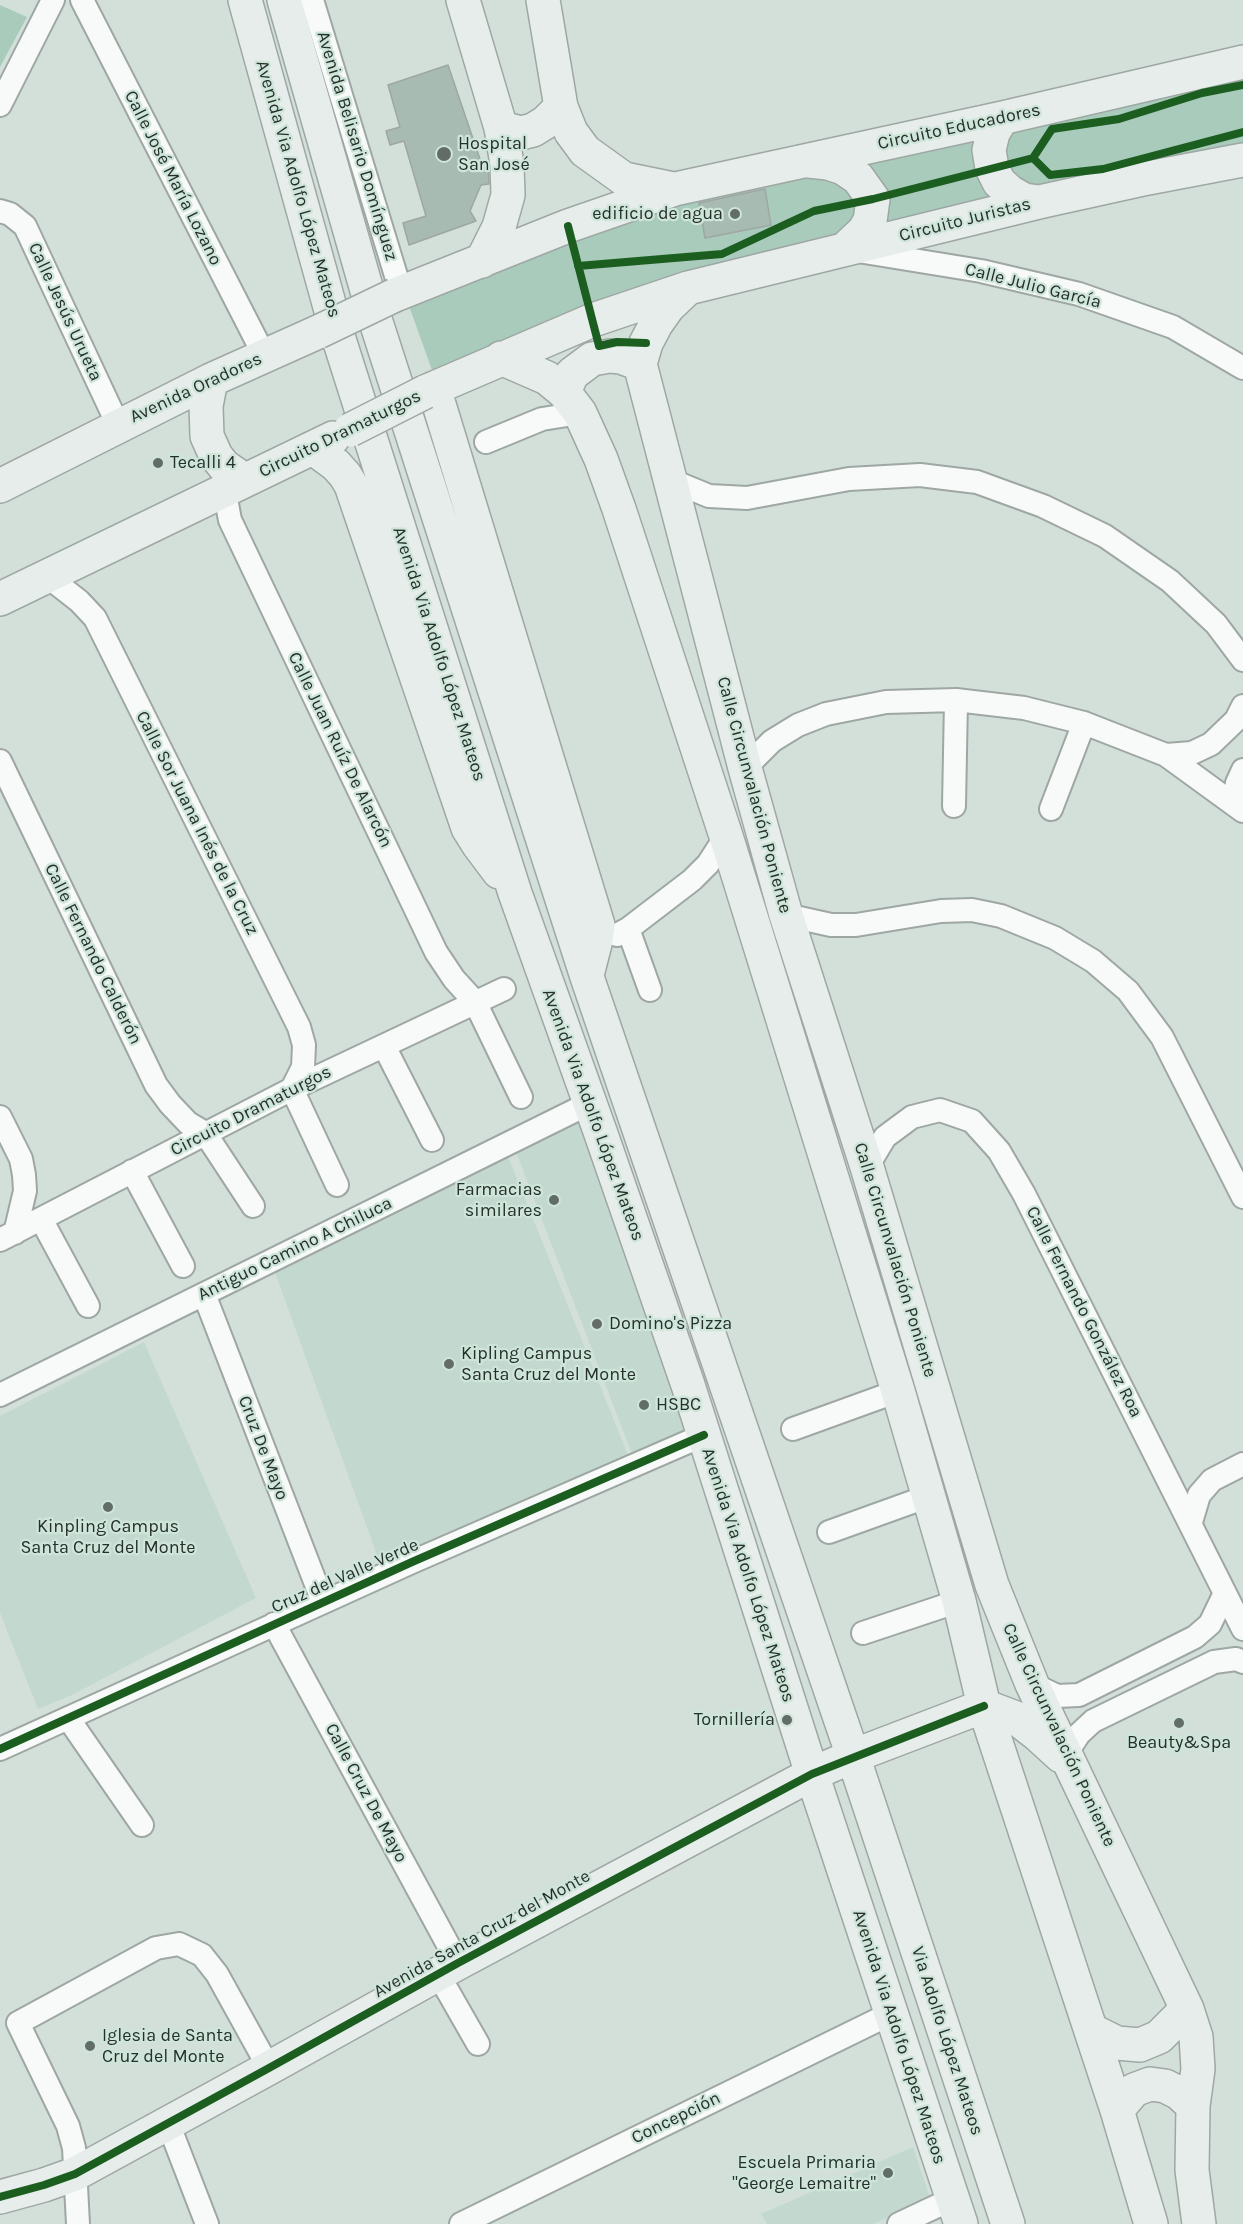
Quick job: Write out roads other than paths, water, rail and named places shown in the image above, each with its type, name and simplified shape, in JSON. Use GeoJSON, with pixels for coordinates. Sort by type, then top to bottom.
{"type":"FeatureCollection","features":[{"type":"Feature","properties":{"kind":"main road","name":"Avenida Via Adolfo López Mateos"},"geometry":{"type":"LineString","coordinates":[[245,0],[339,336],[515,893],[704,1435],[812,1774],[956,2212]]}},
{"type":"Feature","properties":{"kind":"main road","name":"Avenida Via Adolfo López Mateos"},"geometry":{"type":"LineString","coordinates":[[284,0],[376,322],[587,977],[886,1858]]}},
{"type":"Feature","properties":{"kind":"main road"},"geometry":{"type":"LineString","coordinates":[[463,0],[501,128],[507,164],[508,195],[499,227],[482,261]]}},
{"type":"Feature","properties":{"kind":"main road","name":"Circuito Educadores"},"geometry":{"type":"LineString","coordinates":[[546,3],[561,107],[571,132],[585,151],[624,179],[675,189]]}},
{"type":"Feature","properties":{"kind":"main road","name":"Circuito Educadores"},"geometry":{"type":"LineString","coordinates":[[398,294],[568,226],[675,189],[1002,118],[1243,62]]}},
{"type":"Feature","properties":{"kind":"main road"},"geometry":{"type":"LineString","coordinates":[[501,128],[521,133],[533,130],[546,122],[561,107]]}},
{"type":"Feature","properties":{"kind":"main road"},"geometry":{"type":"LineString","coordinates":[[1002,118],[993,133],[989,150],[992,168],[999,182],[1010,192],[1024,200],[1039,202]]}},
{"type":"Feature","properties":{"kind":"main road"},"geometry":{"type":"LineString","coordinates":[[803,160],[828,163],[843,168],[858,178],[873,199],[873,210],[864,231],[845,249]]}},
{"type":"Feature","properties":{"kind":"main road","name":"Circuito Juristas"},"geometry":{"type":"LineString","coordinates":[[688,288],[1039,202],[1243,160]]}},
{"type":"Feature","properties":{"kind":"main road"},"geometry":{"type":"LineString","coordinates":[[572,402],[572,374],[592,359],[621,357],[640,364],[646,342],[656,324],[668,307],[688,288]]}},
{"type":"Feature","properties":{"kind":"main road","name":"Circuito Dramaturgos"},"geometry":{"type":"LineString","coordinates":[[0,599],[430,390],[593,320],[688,288]]}},
{"type":"Feature","properties":{"kind":"main road","name":"Avenida Oradores"},"geometry":{"type":"LineString","coordinates":[[4,480],[211,380],[398,294]]}},
{"type":"Feature","properties":{"kind":"main road"},"geometry":{"type":"LineString","coordinates":[[501,358],[547,378],[572,402]]}},
{"type":"Feature","properties":{"kind":"main road","name":"Calle Circunvalación Poniente"},"geometry":{"type":"LineString","coordinates":[[640,364],[745,768],[786,915],[867,1167],[992,1585],[1032,1684],[1187,2009],[1196,2037],[1192,2170],[1202,2221]]}},
{"type":"Feature","properties":{"kind":"main road"},"geometry":{"type":"LineString","coordinates":[[211,380],[206,406],[207,436],[216,456],[236,485]]}},
{"type":"Feature","properties":{"kind":"main road"},"geometry":{"type":"LineString","coordinates":[[430,390],[598,925],[587,977]]}},
{"type":"Feature","properties":{"kind":"main road","name":"Calle Circunvalación Poniente"},"geometry":{"type":"LineString","coordinates":[[572,402],[601,459],[726,836],[898,1391],[959,1601],[984,1706],[1117,2110],[1151,2224]]}},
{"type":"Feature","properties":{"kind":"main road"},"geometry":{"type":"LineString","coordinates":[[313,448],[336,465],[351,485],[468,828],[477,844],[515,893]]}},
{"type":"Feature","properties":{"kind":"main road"},"geometry":{"type":"LineString","coordinates":[[984,1706],[1016,1718],[1069,1761]]}},
{"type":"Feature","properties":{"kind":"main road","name":"Avenida Santa Cruz del Monte"},"geometry":{"type":"LineString","coordinates":[[0,2197],[75,2174],[448,1968],[812,1774],[984,1706]]}},
{"type":"Feature","properties":{"kind":"main road","name":"Via Adolfo López Mateos"},"geometry":{"type":"LineString","coordinates":[[886,1858],[1008,2224]]}},
{"type":"Feature","properties":{"kind":"main road"},"geometry":{"type":"LineString","coordinates":[[1091,2030],[1117,2043],[1140,2045],[1159,2037],[1187,2009]]}},
{"type":"Feature","properties":{"kind":"main road"},"geometry":{"type":"LineString","coordinates":[[1117,2110],[1134,2090],[1150,2084],[1165,2086],[1179,2093],[1193,2106]]}},
{"type":"Feature","properties":{"kind":"street"},"geometry":{"type":"LineString","coordinates":[[0,105],[53,0]]}},
{"type":"Feature","properties":{"kind":"street","name":"Calle José María Lozano"},"geometry":{"type":"LineString","coordinates":[[82,0],[264,355]]}},
{"type":"Feature","properties":{"kind":"street","name":"Avenida Belisario Domínguez"},"geometry":{"type":"LineString","coordinates":[[312,0],[398,294]]}},
{"type":"Feature","properties":{"kind":"street","name":"Calle Jesús Urueta"},"geometry":{"type":"LineString","coordinates":[[0,211],[10,214],[25,226],[118,425]]}},
{"type":"Feature","properties":{"kind":"street","name":"Calle Julio García"},"geometry":{"type":"LineString","coordinates":[[845,249],[981,271],[1078,294],[1173,327],[1243,368]]}},
{"type":"Feature","properties":{"kind":"street"},"geometry":{"type":"LineString","coordinates":[[486,442],[542,419],[572,402]]}},
{"type":"Feature","properties":{"kind":"street"},"geometry":{"type":"LineString","coordinates":[[670,480],[709,496],[747,498],[849,479],[920,475],[977,482],[1043,506],[1105,536],[1170,581],[1215,624],[1243,660]]}},
{"type":"Feature","properties":{"kind":"street","name":"Calle Juan Ruíz De Alarcón"},"geometry":{"type":"LineString","coordinates":[[236,485],[227,504],[230,520],[431,941],[454,979],[475,1002],[521,1097]]}},
{"type":"Feature","properties":{"kind":"street","name":"Calle Sor Juana Inés de la Cruz"},"geometry":{"type":"LineString","coordinates":[[47,576],[79,600],[95,618],[300,1027],[304,1045],[303,1067],[292,1089]]}},
{"type":"Feature","properties":{"kind":"street"},"geometry":{"type":"LineString","coordinates":[[745,768],[771,741],[798,725],[826,714],[886,702],[956,700],[1024,708],[1084,723],[1166,755],[1239,807]]}},
{"type":"Feature","properties":{"kind":"street"},"geometry":{"type":"LineString","coordinates":[[954,806],[956,700]]}},
{"type":"Feature","properties":{"kind":"street"},"geometry":{"type":"LineString","coordinates":[[1166,755],[1192,753],[1212,744],[1236,720],[1243,706]]}},
{"type":"Feature","properties":{"kind":"street"},"geometry":{"type":"LineString","coordinates":[[1051,809],[1084,723]]}},
{"type":"Feature","properties":{"kind":"street","name":"Calle Fernando Calderón"},"geometry":{"type":"LineString","coordinates":[[0,761],[156,1085],[188,1123],[205,1133],[253,1206]]}},
{"type":"Feature","properties":{"kind":"street"},"geometry":{"type":"LineString","coordinates":[[1239,807],[1236,783],[1243,770]]}},
{"type":"Feature","properties":{"kind":"street"},"geometry":{"type":"LineString","coordinates":[[650,990],[622,932],[692,880],[708,864],[726,836]]}},
{"type":"Feature","properties":{"kind":"street"},"geometry":{"type":"LineString","coordinates":[[786,915],[831,925],[856,925],[941,911],[972,910],[1001,916],[1055,938],[1093,961],[1128,991],[1162,1038],[1243,1197]]}},
{"type":"Feature","properties":{"kind":"street","name":"Circuito Dramaturgos"},"geometry":{"type":"LineString","coordinates":[[7,1237],[292,1089],[504,989]]}},
{"type":"Feature","properties":{"kind":"street"},"geometry":{"type":"LineString","coordinates":[[384,1046],[432,1140]]}},
{"type":"Feature","properties":{"kind":"street"},"geometry":{"type":"LineString","coordinates":[[292,1089],[337,1185]]}},
{"type":"Feature","properties":{"kind":"street","name":"Antiguo Camino A Chiluca"},"geometry":{"type":"LineString","coordinates":[[0,1395],[590,1103]]}},
{"type":"Feature","properties":{"kind":"street","name":"Calle Fernando González Roa"},"geometry":{"type":"LineString","coordinates":[[867,1167],[885,1137],[912,1117],[940,1110],[972,1121],[999,1151],[1024,1194],[1243,1629]]}},
{"type":"Feature","properties":{"kind":"street"},"geometry":{"type":"LineString","coordinates":[[0,1118],[21,1160],[25,1191],[7,1237]]}},
{"type":"Feature","properties":{"kind":"street"},"geometry":{"type":"LineString","coordinates":[[132,1171],[183,1266]]}},
{"type":"Feature","properties":{"kind":"street"},"geometry":{"type":"LineString","coordinates":[[41,1219],[88,1306]]}},
{"type":"Feature","properties":{"kind":"street","name":"Cruz De Mayo"},"geometry":{"type":"LineString","coordinates":[[204,1294],[323,1602]]}},
{"type":"Feature","properties":{"kind":"street"},"geometry":{"type":"LineString","coordinates":[[793,1429],[898,1391]]}},
{"type":"Feature","properties":{"kind":"street","name":"Cruz del Valle Verde"},"geometry":{"type":"LineString","coordinates":[[0,1749],[323,1602],[704,1435]]}},
{"type":"Feature","properties":{"kind":"street"},"geometry":{"type":"LineString","coordinates":[[1191,1522],[1199,1495],[1212,1480],[1243,1464]]}},
{"type":"Feature","properties":{"kind":"street"},"geometry":{"type":"LineString","coordinates":[[829,1532],[928,1496]]}},
{"type":"Feature","properties":{"kind":"street"},"geometry":{"type":"LineString","coordinates":[[1032,1684],[1057,1696],[1079,1695],[1195,1637],[1210,1624],[1225,1593]]}},
{"type":"Feature","properties":{"kind":"street"},"geometry":{"type":"LineString","coordinates":[[863,1633],[959,1601]]}},
{"type":"Feature","properties":{"kind":"street","name":"Calle Cruz De Mayo"},"geometry":{"type":"LineString","coordinates":[[274,1624],[448,1968],[478,2044]]}},
{"type":"Feature","properties":{"kind":"street"},"geometry":{"type":"LineString","coordinates":[[1069,1761],[1079,1734],[1093,1721],[1214,1662],[1236,1659],[1243,1662]]}},
{"type":"Feature","properties":{"kind":"street"},"geometry":{"type":"LineString","coordinates":[[68,1718],[142,1826]]}},
{"type":"Feature","properties":{"kind":"street"},"geometry":{"type":"LineString","coordinates":[[78,2224],[74,2148],[68,2126],[9,2021],[156,1948],[179,1944],[202,1955],[217,1974],[270,2068]]}},
{"type":"Feature","properties":{"kind":"street","name":"Concepción"},"geometry":{"type":"LineString","coordinates":[[461,2224],[892,2013]]}},
{"type":"Feature","properties":{"kind":"street"},"geometry":{"type":"LineString","coordinates":[[168,2123],[207,2224]]}},
{"type":"Feature","properties":{"kind":"street"},"geometry":{"type":"LineString","coordinates":[[899,2224],[956,2212]]}},
{"type":"Feature","properties":{"kind":"place","name":"Hospital San José"},"geometry":{"type":"Point","coordinates":[444,154]}},
{"type":"Feature","properties":{"kind":"place","name":"edificio de agua"},"geometry":{"type":"Point","coordinates":[735,214]}},
{"type":"Feature","properties":{"kind":"place","name":"Tecalli 4"},"geometry":{"type":"Point","coordinates":[158,463]}},
{"type":"Feature","properties":{"kind":"place","name":"Farmacias similares"},"geometry":{"type":"Point","coordinates":[554,1200]}},
{"type":"Feature","properties":{"kind":"place","name":"Domino's Pizza"},"geometry":{"type":"Point","coordinates":[597,1324]}},
{"type":"Feature","properties":{"kind":"place","name":"Kipling Campus Santa Cruz del Monte"},"geometry":{"type":"Point","coordinates":[449,1364]}},
{"type":"Feature","properties":{"kind":"place","name":"HSBC"},"geometry":{"type":"Point","coordinates":[644,1405]}},
{"type":"Feature","properties":{"kind":"place","name":"Kinpling Campus Santa Cruz del Monte"},"geometry":{"type":"Point","coordinates":[108,1507]}},
{"type":"Feature","properties":{"kind":"place","name":"Tornillería"},"geometry":{"type":"Point","coordinates":[787,1720]}},
{"type":"Feature","properties":{"kind":"place","name":"Beauty&Spa"},"geometry":{"type":"Point","coordinates":[1179,1723]}},
{"type":"Feature","properties":{"kind":"place","name":"Iglesia de Santa Cruz del Monte"},"geometry":{"type":"Point","coordinates":[90,2046]}},
{"type":"Feature","properties":{"kind":"place","name":"Escuela Primaria \"George Lemaitre\""},"geometry":{"type":"Point","coordinates":[888,2173]}}]}
